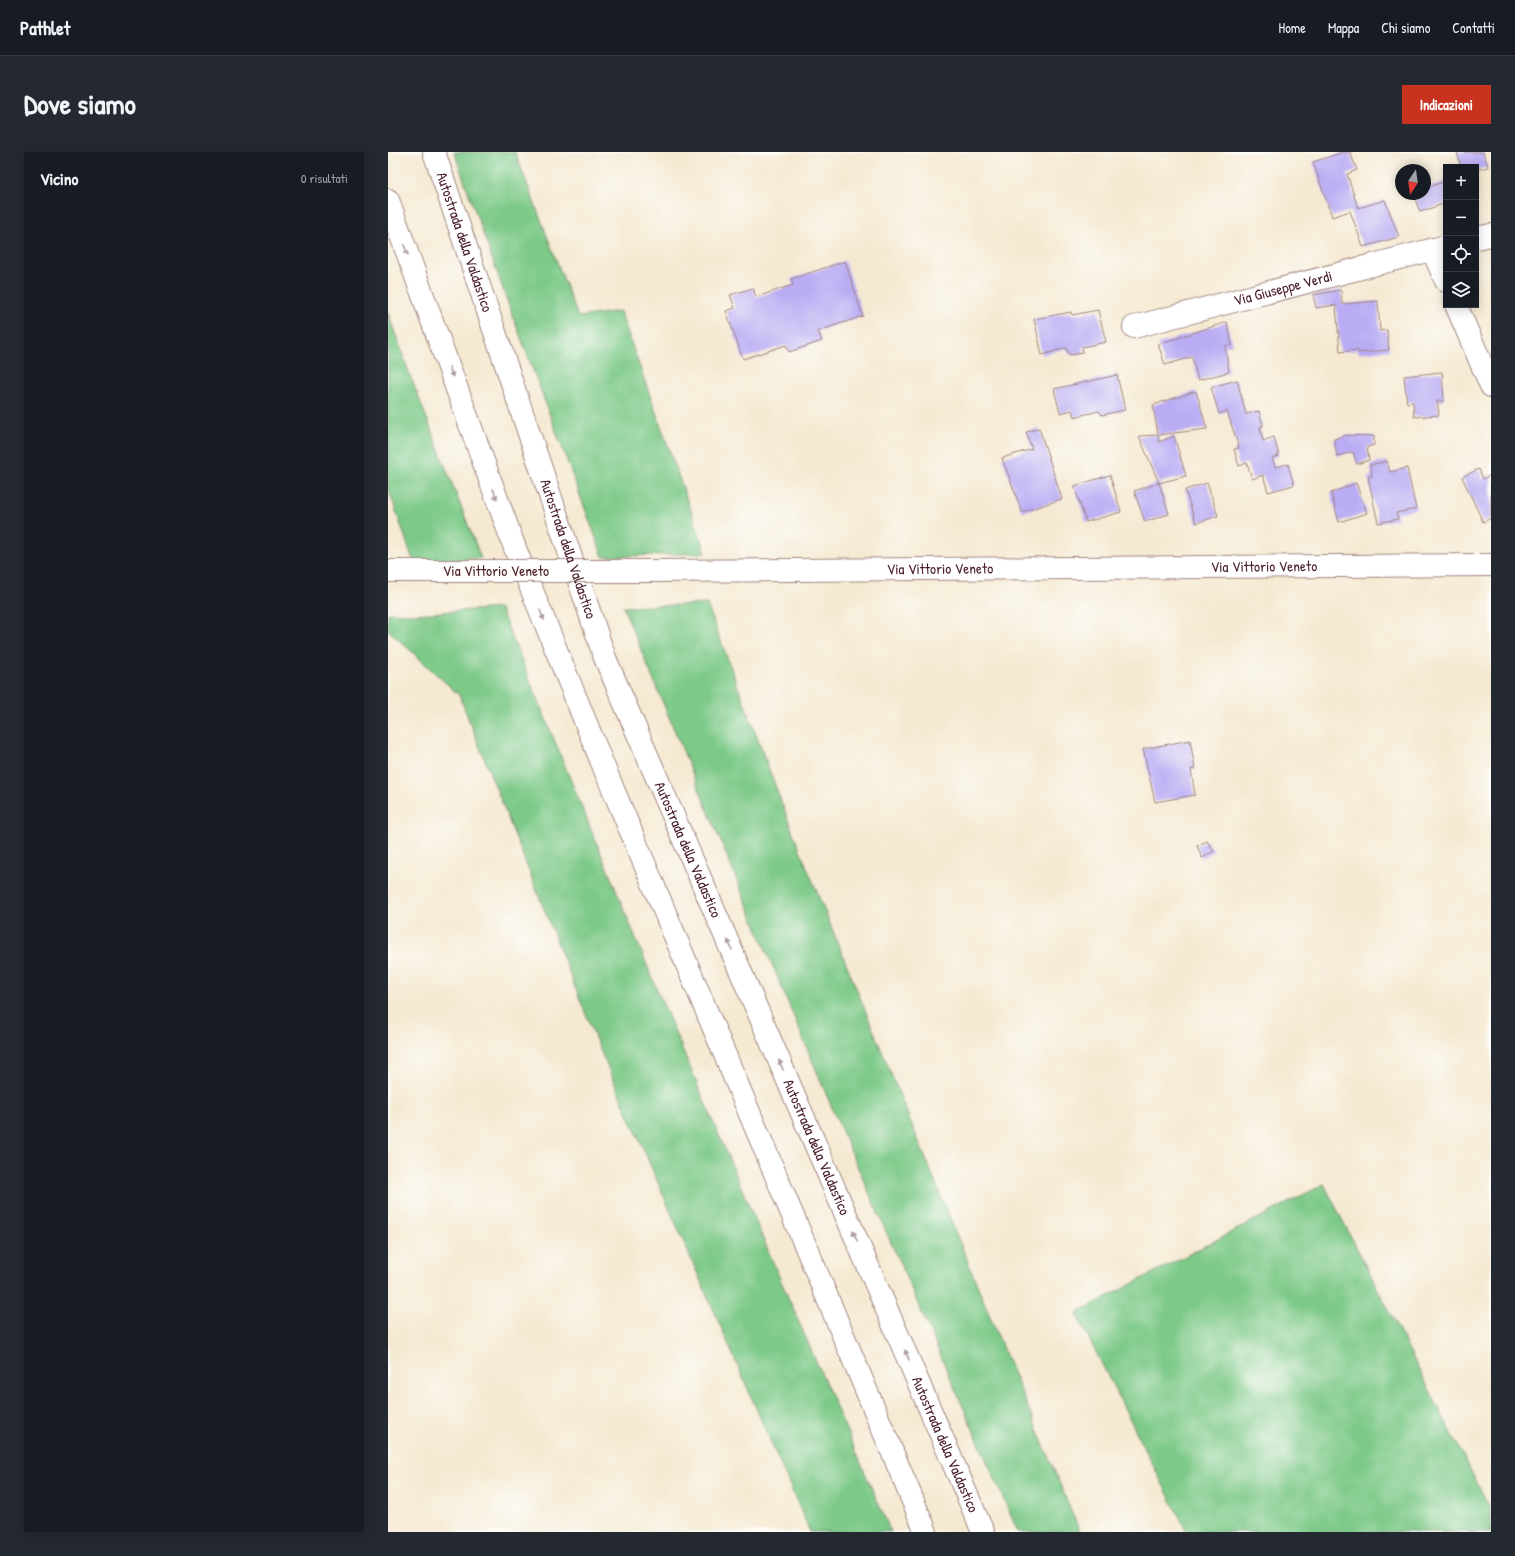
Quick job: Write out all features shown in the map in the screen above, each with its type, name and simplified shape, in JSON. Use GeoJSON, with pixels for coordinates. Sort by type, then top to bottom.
{"type":"FeatureCollection","features":[{"type":"Feature","properties":{"kind":"main road","name":"Autostrada della Valdastico"},"geometry":{"type":"LineString","coordinates":[[434,152],[605,658],[983,1532]]}},
{"type":"Feature","properties":{"kind":"main road"},"geometry":{"type":"LineString","coordinates":[[388,200],[519,558],[604,770],[926,1532]]}},
{"type":"Feature","properties":{"kind":"main road"},"geometry":{"type":"LineString","coordinates":[[1479,237],[1491,235]]}},
{"type":"Feature","properties":{"kind":"main road","name":"Via Giuseppe Verdi"},"geometry":{"type":"LineString","coordinates":[[1134,327],[1439,248],[1444,272]]}},
{"type":"Feature","properties":{"kind":"main road"},"geometry":{"type":"LineString","coordinates":[[1457,308],[1491,386]]}},
{"type":"Feature","properties":{"kind":"main road","name":"Via Vittorio Veneto"},"geometry":{"type":"LineString","coordinates":[[388,572],[1491,565]]}},
{"type":"Feature","properties":{"kind":"green space"},"geometry":{"type":"Polygon","coordinates":[[[454,152],[515,152],[578,317],[620,311],[706,553],[603,557],[509,306],[454,152]]]}},
{"type":"Feature","properties":{"kind":"green space"},"geometry":{"type":"Polygon","coordinates":[[[388,313],[410,375],[481,558],[414,563],[388,488],[388,313]]]}},
{"type":"Feature","properties":{"kind":"green space"},"geometry":{"type":"Polygon","coordinates":[[[707,604],[793,833],[998,1336],[1080,1532],[1018,1532],[834,1113],[623,607],[707,604]]]}},
{"type":"Feature","properties":{"kind":"green space"},"geometry":{"type":"Polygon","coordinates":[[[500,608],[658,992],[781,1281],[891,1532],[810,1532],[598,1045],[459,695],[388,630],[388,613],[415,614],[500,608]]]}},
{"type":"Feature","properties":{"kind":"green space"},"geometry":{"type":"Polygon","coordinates":[[[1324,1184],[1491,1510],[1491,1532],[1187,1532],[1076,1313],[1324,1184]]]}},
{"type":"Feature","properties":{"kind":"building"},"geometry":{"type":"Polygon","coordinates":[[[1344,152],[1350,152],[1357,170],[1347,174],[1358,208],[1385,200],[1399,237],[1363,247],[1350,211],[1332,217],[1313,162],[1344,152]]]}},
{"type":"Feature","properties":{"kind":"building"},"geometry":{"type":"Polygon","coordinates":[[[1457,152],[1483,152],[1488,167],[1479,169],[1479,164],[1460,164],[1457,152]]]}},
{"type":"Feature","properties":{"kind":"building"},"geometry":{"type":"Polygon","coordinates":[[[1443,182],[1443,204],[1420,212],[1415,200],[1431,200],[1431,186],[1443,182]]]}},
{"type":"Feature","properties":{"kind":"building"},"geometry":{"type":"Polygon","coordinates":[[[845,261],[863,316],[818,331],[822,341],[789,352],[786,345],[743,359],[726,311],[735,308],[730,295],[753,288],[756,297],[793,285],[791,279],[845,261]]]}},
{"type":"Feature","properties":{"kind":"building"},"geometry":{"type":"Polygon","coordinates":[[[1341,290],[1342,304],[1378,301],[1380,331],[1387,330],[1389,350],[1358,353],[1358,350],[1340,352],[1336,305],[1316,308],[1313,295],[1341,290]]]}},
{"type":"Feature","properties":{"kind":"building"},"geometry":{"type":"Polygon","coordinates":[[[1098,310],[1106,342],[1082,347],[1083,353],[1070,355],[1066,348],[1042,355],[1034,319],[1071,312],[1072,315],[1098,310]]]}},
{"type":"Feature","properties":{"kind":"building"},"geometry":{"type":"Polygon","coordinates":[[[1227,322],[1232,345],[1225,346],[1229,372],[1198,380],[1192,357],[1165,365],[1158,344],[1227,322]]]}},
{"type":"Feature","properties":{"kind":"building"},"geometry":{"type":"Polygon","coordinates":[[[1442,372],[1444,401],[1437,401],[1439,415],[1414,417],[1413,402],[1407,403],[1404,376],[1442,372]]]}},
{"type":"Feature","properties":{"kind":"building"},"geometry":{"type":"Polygon","coordinates":[[[1117,375],[1125,410],[1102,415],[1099,411],[1074,417],[1072,410],[1060,413],[1054,389],[1117,375]]]}},
{"type":"Feature","properties":{"kind":"building"},"geometry":{"type":"Polygon","coordinates":[[[1237,380],[1246,414],[1259,411],[1263,426],[1260,427],[1263,441],[1274,437],[1279,456],[1272,458],[1275,467],[1288,464],[1294,485],[1268,492],[1263,475],[1252,479],[1247,463],[1239,466],[1234,449],[1239,448],[1227,411],[1219,414],[1211,387],[1237,380]]]}},
{"type":"Feature","properties":{"kind":"building"},"geometry":{"type":"Polygon","coordinates":[[[1196,391],[1207,429],[1158,435],[1153,405],[1196,391]]]}},
{"type":"Feature","properties":{"kind":"building"},"geometry":{"type":"Polygon","coordinates":[[[1039,428],[1062,499],[1022,512],[1002,458],[1032,449],[1026,432],[1039,428]]]}},
{"type":"Feature","properties":{"kind":"building"},"geometry":{"type":"Polygon","coordinates":[[[1158,435],[1159,442],[1174,436],[1186,476],[1159,483],[1139,436],[1158,435]]]}},
{"type":"Feature","properties":{"kind":"building"},"geometry":{"type":"Polygon","coordinates":[[[1347,435],[1374,436],[1374,445],[1367,447],[1369,460],[1357,464],[1353,452],[1337,456],[1334,439],[1347,435]]]}},
{"type":"Feature","properties":{"kind":"building"},"geometry":{"type":"Polygon","coordinates":[[[1387,461],[1390,472],[1407,468],[1416,509],[1396,513],[1398,519],[1378,523],[1368,477],[1372,476],[1370,465],[1387,461]]]}},
{"type":"Feature","properties":{"kind":"building"},"geometry":{"type":"Polygon","coordinates":[[[1479,469],[1483,479],[1491,475],[1491,518],[1483,522],[1462,477],[1479,469]]]}},
{"type":"Feature","properties":{"kind":"building"},"geometry":{"type":"Polygon","coordinates":[[[1110,475],[1121,512],[1086,522],[1074,486],[1110,475]]]}},
{"type":"Feature","properties":{"kind":"building"},"geometry":{"type":"Polygon","coordinates":[[[1159,483],[1169,514],[1145,522],[1134,491],[1159,483]]]}},
{"type":"Feature","properties":{"kind":"building"},"geometry":{"type":"Polygon","coordinates":[[[1207,483],[1218,516],[1196,523],[1185,490],[1207,483]]]}},
{"type":"Feature","properties":{"kind":"building"},"geometry":{"type":"Polygon","coordinates":[[[1356,483],[1367,513],[1339,522],[1331,493],[1356,483]]]}},
{"type":"Feature","properties":{"kind":"building"},"geometry":{"type":"Polygon","coordinates":[[[1190,740],[1195,769],[1191,769],[1195,795],[1155,802],[1143,749],[1190,740]]]}},
{"type":"Feature","properties":{"kind":"building"},"geometry":{"type":"Polygon","coordinates":[[[1207,841],[1214,851],[1202,858],[1197,846],[1207,841]]]}}]}
